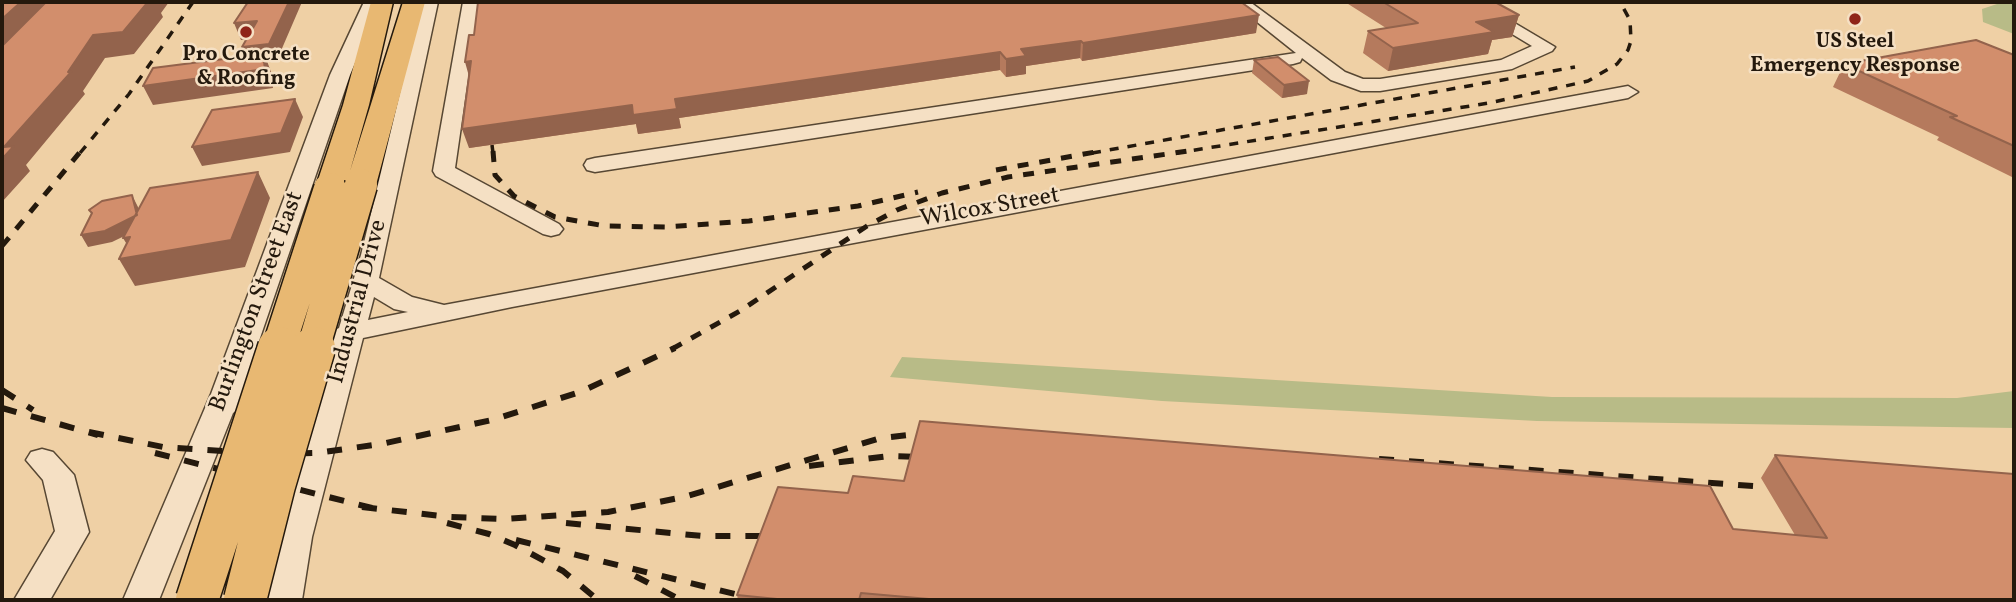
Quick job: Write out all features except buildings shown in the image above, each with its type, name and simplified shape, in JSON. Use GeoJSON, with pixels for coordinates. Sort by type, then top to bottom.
{"type":"FeatureCollection","features":[{"type":"Feature","properties":{"kind":"main road","name":"Burlington Street East"},"geometry":{"type":"LineString","coordinates":[[245,600],[346,187],[356,105],[382,2]]}},
{"type":"Feature","properties":{"kind":"main road","name":"Burlington Street East"},"geometry":{"type":"LineString","coordinates":[[197,600],[414,2]]}},
{"type":"Feature","properties":{"kind":"street","name":"Burlington Street East"},"geometry":{"type":"LineString","coordinates":[[141,600],[220,408],[340,75],[372,2]]}},
{"type":"Feature","properties":{"kind":"street","name":"Industrial Drive"},"geometry":{"type":"LineString","coordinates":[[284,600],[295,537],[311,474],[354,332],[400,143],[430,2]]}},
{"type":"Feature","properties":{"kind":"street"},"geometry":{"type":"LineString","coordinates":[[471,2],[444,171],[551,229]]}},
{"type":"Feature","properties":{"kind":"street"},"geometry":{"type":"LineString","coordinates":[[1220,2],[1339,93]]}},
{"type":"Feature","properties":{"kind":"street"},"geometry":{"type":"LineString","coordinates":[[595,166],[1293,58]]}},
{"type":"Feature","properties":{"kind":"street","name":"Wilcox Street"},"geometry":{"type":"LineString","coordinates":[[354,332],[840,237],[1628,92]]}},
{"type":"Feature","properties":{"kind":"street"},"geometry":{"type":"LineString","coordinates":[[366,281],[403,303],[445,313]]}},
{"type":"Feature","properties":{"kind":"street"},"geometry":{"type":"LineString","coordinates":[[260,297],[272,313],[305,327],[354,332]]}},
{"type":"Feature","properties":{"kind":"street"},"geometry":{"type":"LineString","coordinates":[[220,408],[252,383],[296,357],[354,332]]}},
{"type":"Feature","properties":{"kind":"street"},"geometry":{"type":"LineString","coordinates":[[32,600],[72,531],[58,475],[42,460]]}},
{"type":"Feature","properties":{"kind":"lane"},"geometry":{"type":"LineString","coordinates":[[1240,2],[1338,76],[1361,85],[1380,85],[1505,65],[1546,47],[1467,2]]}},
{"type":"Feature","properties":{"kind":"green space"},"geometry":{"type":"Polygon","coordinates":[[[2003,2],[2014,2],[2014,34],[1983,22],[1982,9],[2003,2]]]}},
{"type":"Feature","properties":{"kind":"green space"},"geometry":{"type":"Polygon","coordinates":[[[902,357],[1552,397],[1957,398],[2014,391],[2014,428],[1537,421],[1162,401],[890,377],[902,357]]]}},
{"type":"Feature","properties":{"kind":"railway"},"geometry":{"type":"LineString","coordinates":[[80,153],[129,94],[193,2]]}},
{"type":"Feature","properties":{"kind":"railway"},"geometry":{"type":"LineString","coordinates":[[1176,153],[1489,103],[1588,81],[1617,64],[1628,50],[1631,41],[1630,20],[1620,2]]}},
{"type":"Feature","properties":{"kind":"railway"},"geometry":{"type":"LineString","coordinates":[[1092,153],[1575,67]]}},
{"type":"Feature","properties":{"kind":"railway"},"geometry":{"type":"LineString","coordinates":[[492,145],[493,153]]}},
{"type":"Feature","properties":{"kind":"railway"},"geometry":{"type":"LineString","coordinates":[[2,246],[81,151]]}},
{"type":"Feature","properties":{"kind":"railway"},"geometry":{"type":"LineString","coordinates":[[493,151],[495,175],[514,196],[555,217],[605,226],[665,227],[749,221],[858,206],[918,192]]}},
{"type":"Feature","properties":{"kind":"railway"},"geometry":{"type":"LineString","coordinates":[[996,170],[1101,151]]}},
{"type":"Feature","properties":{"kind":"railway"},"geometry":{"type":"LineString","coordinates":[[672,349],[740,311],[867,226],[897,210],[942,193],[1008,177],[1188,151]]}},
{"type":"Feature","properties":{"kind":"railway"},"geometry":{"type":"LineString","coordinates":[[89,432],[163,447],[270,454],[317,453],[381,444],[492,420],[580,392],[675,348]]}},
{"type":"Feature","properties":{"kind":"railway"},"geometry":{"type":"LineString","coordinates":[[2,390],[33,410]]}},
{"type":"Feature","properties":{"kind":"railway"},"geometry":{"type":"LineString","coordinates":[[2,408],[98,435]]}},
{"type":"Feature","properties":{"kind":"railway"},"geometry":{"type":"LineString","coordinates":[[362,507],[450,517],[503,519],[608,512],[684,497],[881,438],[936,432]]}},
{"type":"Feature","properties":{"kind":"railway"},"geometry":{"type":"LineString","coordinates":[[155,453],[372,508]]}},
{"type":"Feature","properties":{"kind":"railway"},"geometry":{"type":"LineString","coordinates":[[809,466],[889,456],[918,457]]}},
{"type":"Feature","properties":{"kind":"railway"},"geometry":{"type":"LineString","coordinates":[[1379,459],[1767,487]]}},
{"type":"Feature","properties":{"kind":"railway"},"geometry":{"type":"LineString","coordinates":[[447,523],[489,534],[515,545],[563,571],[598,600]]}},
{"type":"Feature","properties":{"kind":"railway"},"geometry":{"type":"LineString","coordinates":[[566,523],[702,536],[773,536]]}},
{"type":"Feature","properties":{"kind":"railway"},"geometry":{"type":"LineString","coordinates":[[516,540],[751,598]]}},
{"type":"Feature","properties":{"kind":"railway"},"geometry":{"type":"LineString","coordinates":[[635,576],[681,600]]}},
{"type":"Feature","properties":{"kind":"place","name":"US Steel Emergency Response"},"geometry":{"type":"Point","coordinates":[1855,19]}},
{"type":"Feature","properties":{"kind":"place","name":"Pro Concrete & Roofing"},"geometry":{"type":"Point","coordinates":[246,32]}}]}
